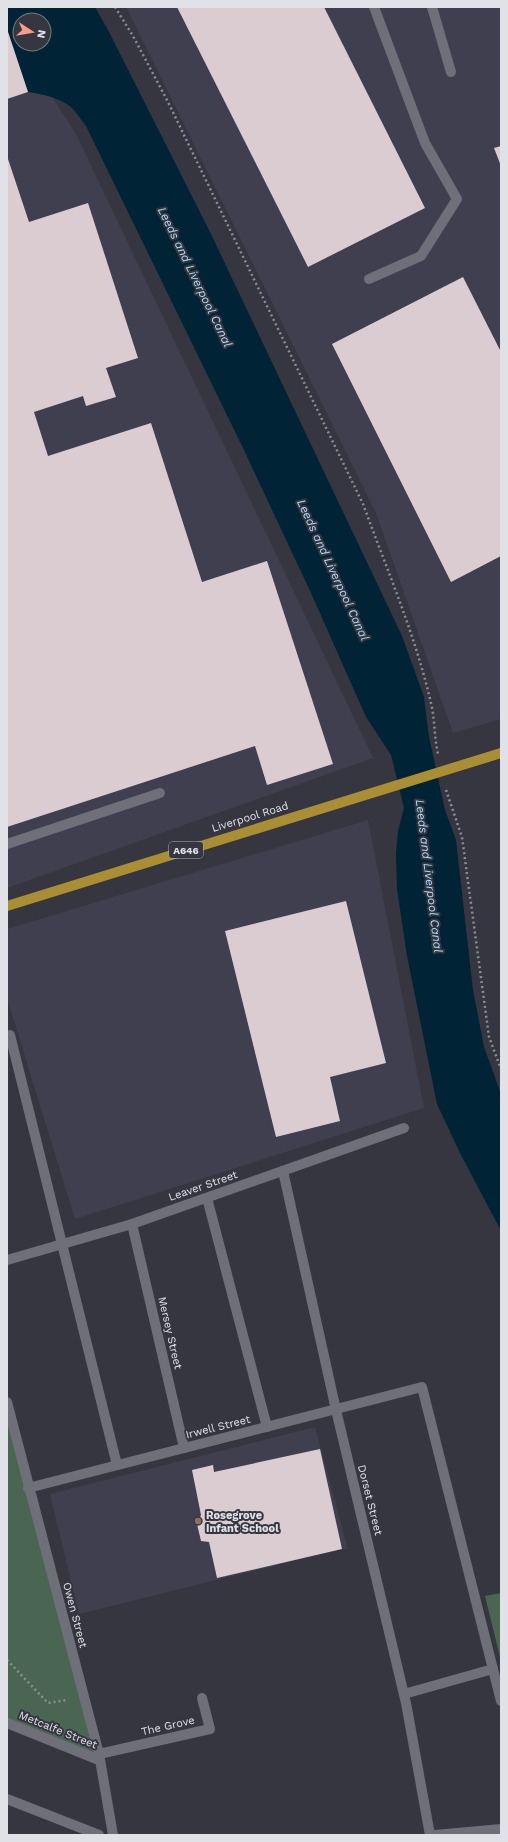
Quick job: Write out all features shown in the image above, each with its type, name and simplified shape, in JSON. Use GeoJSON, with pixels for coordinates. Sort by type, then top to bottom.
{"type":"FeatureCollection","features":[{"type":"Feature","properties":{"kind":"main road","name":"Liverpool Road"},"geometry":{"type":"LineString","coordinates":[[7,906],[501,753]]}},
{"type":"Feature","properties":{"kind":"street"},"geometry":{"type":"LineString","coordinates":[[369,279],[421,256],[457,199],[425,144],[374,7]]}},
{"type":"Feature","properties":{"kind":"street"},"geometry":{"type":"LineString","coordinates":[[432,7],[451,72]]}},
{"type":"Feature","properties":{"kind":"street"},"geometry":{"type":"LineString","coordinates":[[7,844],[160,793]]}},
{"type":"Feature","properties":{"kind":"street"},"geometry":{"type":"LineString","coordinates":[[10,1036],[117,1465]]}},
{"type":"Feature","properties":{"kind":"street","name":"Leaver Street"},"geometry":{"type":"LineString","coordinates":[[7,1260],[132,1224],[404,1128]]}},
{"type":"Feature","properties":{"kind":"street","name":"Dorset Street"},"geometry":{"type":"LineString","coordinates":[[283,1171],[336,1410],[404,1694],[430,1835]]}},
{"type":"Feature","properties":{"kind":"street"},"geometry":{"type":"LineString","coordinates":[[206,1198],[267,1427]]}},
{"type":"Feature","properties":{"kind":"street","name":"Mersey Street"},"geometry":{"type":"LineString","coordinates":[[132,1224],[184,1448]]}},
{"type":"Feature","properties":{"kind":"street","name":"Irwell Street"},"geometry":{"type":"LineString","coordinates":[[28,1488],[422,1387],[493,1670]]}},
{"type":"Feature","properties":{"kind":"street","name":"Owen Street"},"geometry":{"type":"LineString","coordinates":[[7,1402],[28,1488],[99,1757],[113,1835]]}},
{"type":"Feature","properties":{"kind":"street"},"geometry":{"type":"LineString","coordinates":[[404,1694],[493,1670],[501,1701]]}},
{"type":"Feature","properties":{"kind":"street","name":"The Grove"},"geometry":{"type":"LineString","coordinates":[[99,1757],[210,1729],[202,1698]]}},
{"type":"Feature","properties":{"kind":"street","name":"Metcalfe Street"},"geometry":{"type":"LineString","coordinates":[[7,1723],[99,1757]]}},
{"type":"Feature","properties":{"kind":"street"},"geometry":{"type":"LineString","coordinates":[[7,1799],[99,1835]]}},
{"type":"Feature","properties":{"kind":"street"},"geometry":{"type":"LineString","coordinates":[[435,1835],[501,1829]]}},
{"type":"Feature","properties":{"kind":"path"},"geometry":{"type":"LineString","coordinates":[[115,7],[133,36],[168,102],[363,504],[403,608],[431,704],[438,757]]}},
{"type":"Feature","properties":{"kind":"path"},"geometry":{"type":"LineString","coordinates":[[445,785],[462,837],[489,1038],[501,1069]]}},
{"type":"Feature","properties":{"kind":"path"},"geometry":{"type":"LineString","coordinates":[[7,1660],[48,1703],[84,1697]]}},
{"type":"Feature","properties":{"kind":"shaded area"},"geometry":{"type":"Polygon","coordinates":[[[126,7],[501,7],[501,719],[453,733],[376,513],[126,7]]]}},
{"type":"Feature","properties":{"kind":"shaded area"},"geometry":{"type":"Polygon","coordinates":[[[7,27],[12,35],[12,52],[23,52],[76,134],[373,758],[7,888],[7,27]]]}},
{"type":"Feature","properties":{"kind":"shaded area"},"geometry":{"type":"Polygon","coordinates":[[[368,820],[424,1108],[75,1219],[7,998],[7,929],[368,820]]]}},
{"type":"Feature","properties":{"kind":"shaded area","name":"Rosegrove Infant School"},"geometry":{"type":"Polygon","coordinates":[[[315,1427],[348,1549],[342,1549],[79,1614],[50,1494],[315,1427]]]}},
{"type":"Feature","properties":{"kind":"green space"},"geometry":{"type":"Polygon","coordinates":[[[7,1402],[99,1760],[7,1723],[7,1402]]]}},
{"type":"Feature","properties":{"kind":"green space"},"geometry":{"type":"Polygon","coordinates":[[[501,1593],[501,1661],[485,1596],[501,1593]]]}},
{"type":"Feature","properties":{"kind":"water","name":"Leeds and Liverpool Canal"},"geometry":{"type":"Polygon","coordinates":[[[7,7],[95,7],[210,232],[402,636],[424,697],[429,737],[445,810],[456,840],[473,990],[484,1047],[501,1094],[501,1231],[460,1153],[437,1104],[407,956],[397,889],[396,853],[398,831],[404,808],[391,755],[366,717],[311,593],[243,448],[86,126],[74,110],[68,105],[51,97],[28,92],[15,52],[52,52],[52,12],[12,12],[12,43],[7,28],[7,7]]]}},
{"type":"Feature","properties":{"kind":"building"},"geometry":{"type":"Polygon","coordinates":[[[177,7],[324,7],[425,208],[308,267],[177,7]]]}},
{"type":"Feature","properties":{"kind":"building"},"geometry":{"type":"Polygon","coordinates":[[[7,29],[12,44],[12,52],[15,52],[28,92],[7,99],[7,29]]]}},
{"type":"Feature","properties":{"kind":"building"},"geometry":{"type":"Polygon","coordinates":[[[501,146],[501,166],[494,148],[501,146]]]}},
{"type":"Feature","properties":{"kind":"building"},"geometry":{"type":"Polygon","coordinates":[[[7,156],[29,222],[88,203],[138,358],[106,368],[116,397],[86,406],[83,396],[34,412],[48,456],[151,423],[202,582],[267,561],[333,764],[267,785],[255,746],[7,827],[7,156]]]}},
{"type":"Feature","properties":{"kind":"building"},"geometry":{"type":"Polygon","coordinates":[[[463,277],[501,352],[501,556],[451,582],[332,344],[463,277]]]}},
{"type":"Feature","properties":{"kind":"building"},"geometry":{"type":"Polygon","coordinates":[[[346,901],[386,1063],[330,1077],[340,1121],[276,1137],[225,931],[346,901]]]}},
{"type":"Feature","properties":{"kind":"building"},"geometry":{"type":"Polygon","coordinates":[[[320,1449],[342,1549],[217,1578],[209,1542],[201,1541],[197,1524],[201,1515],[192,1470],[213,1465],[214,1472],[320,1449]]]}},
{"type":"Feature","properties":{"kind":"place","name":"Rosegrove Infant School"},"geometry":{"type":"Point","coordinates":[198,1521]}}]}
